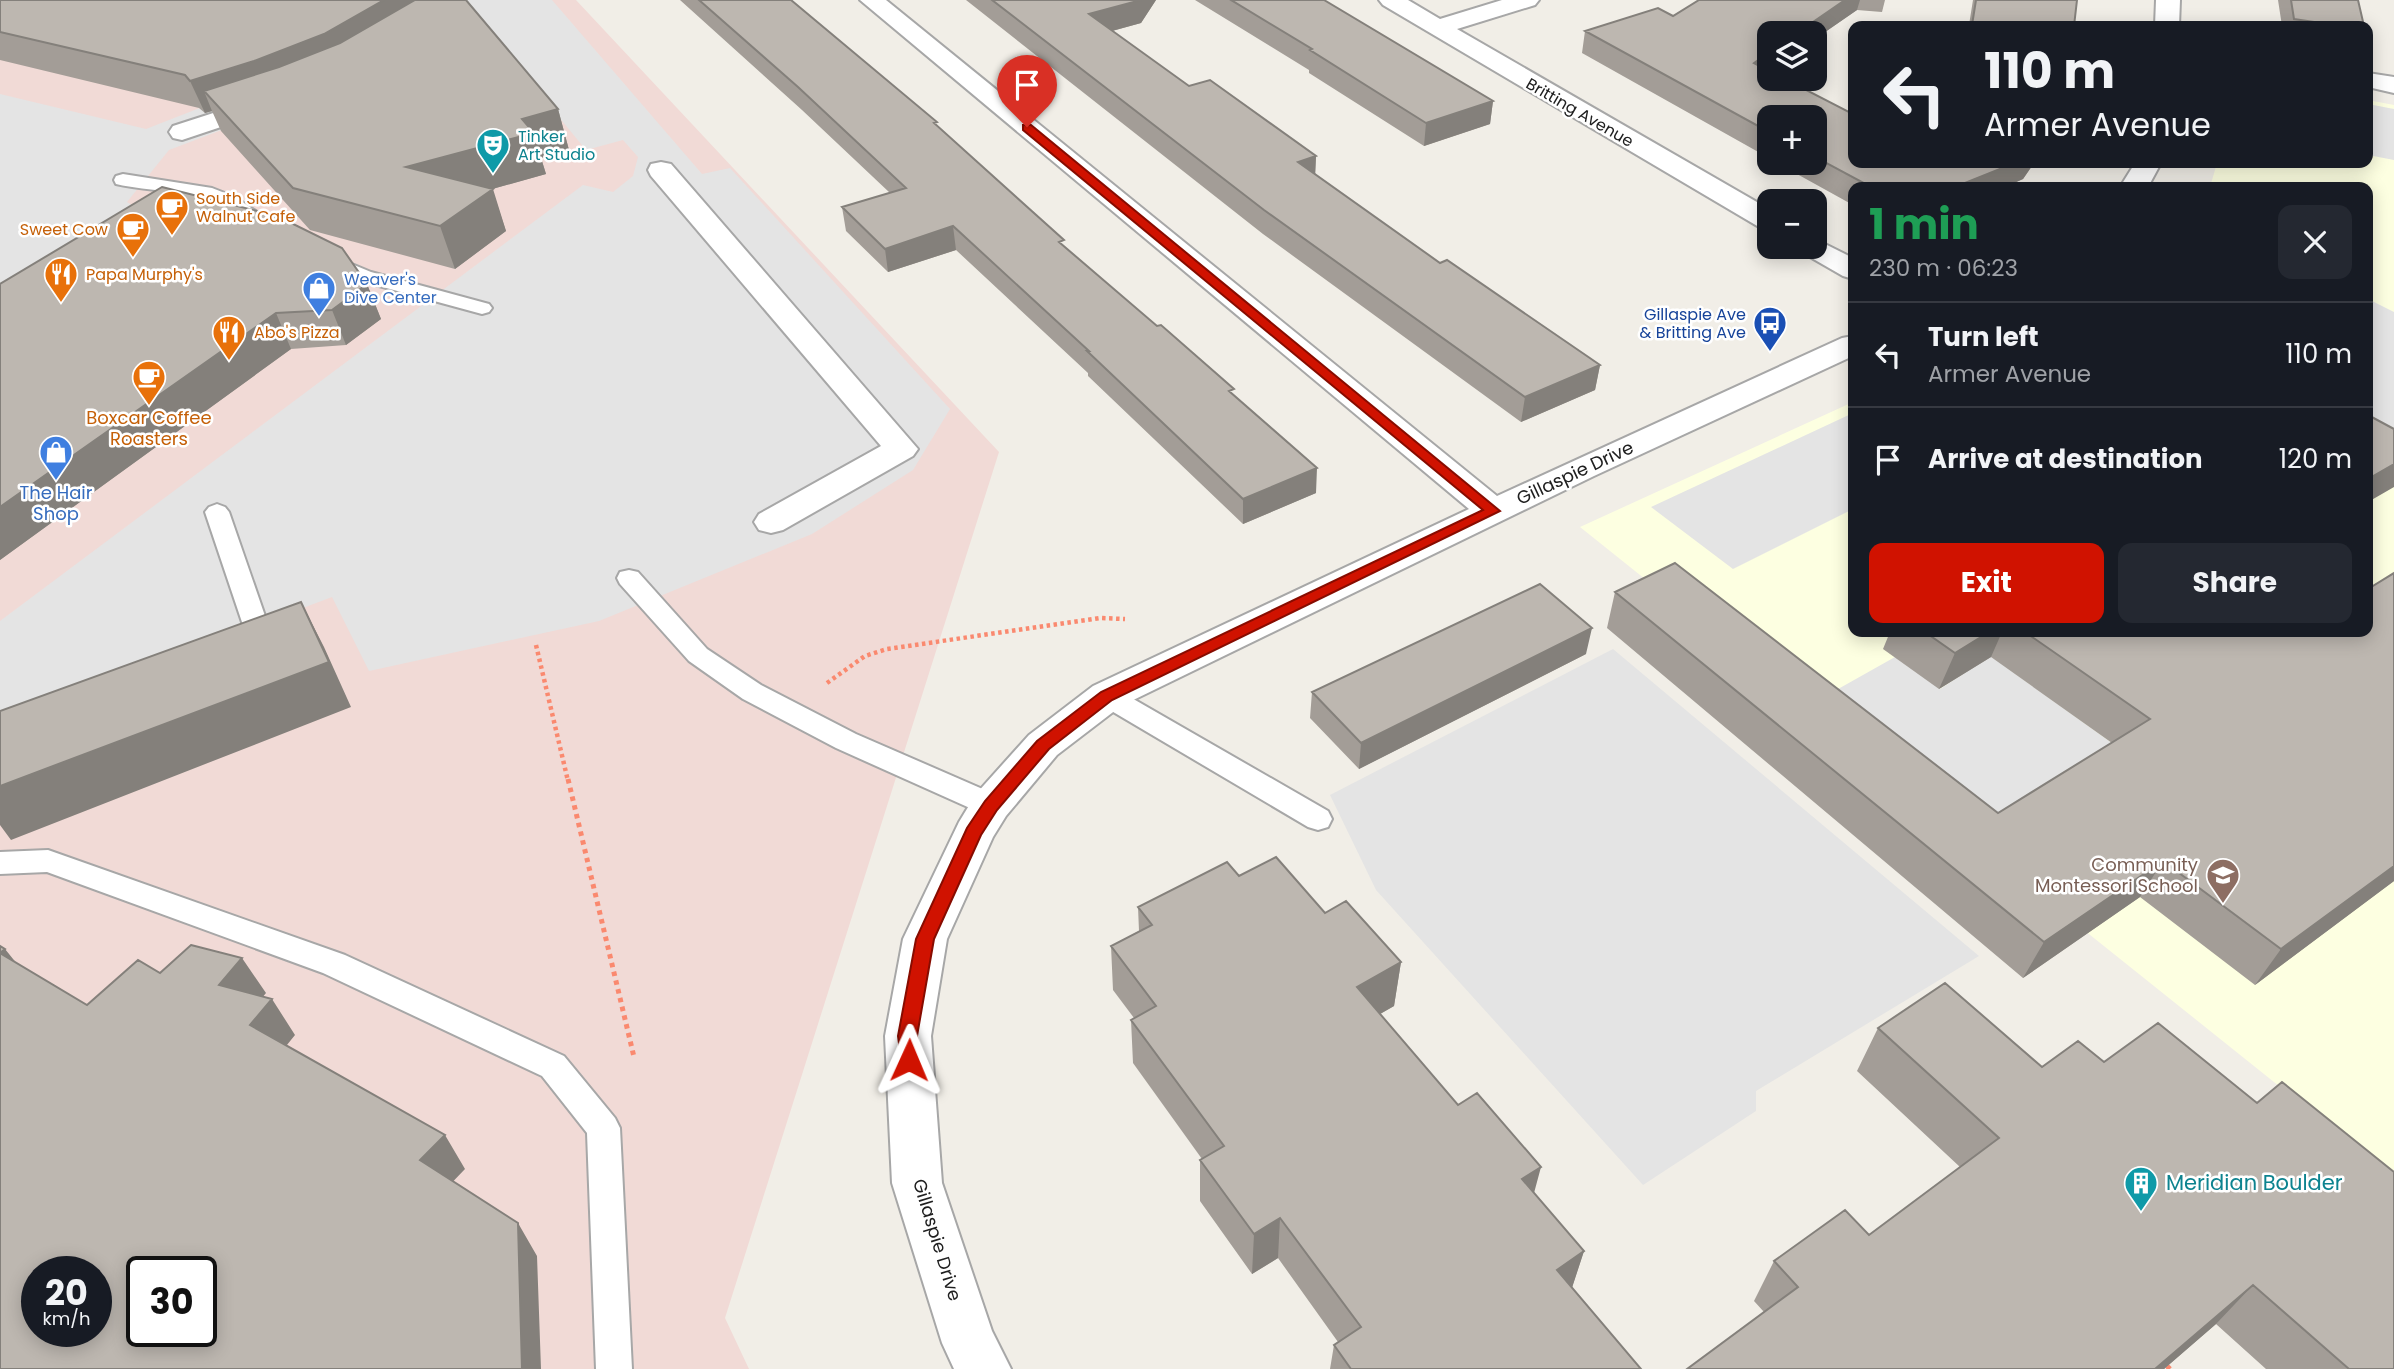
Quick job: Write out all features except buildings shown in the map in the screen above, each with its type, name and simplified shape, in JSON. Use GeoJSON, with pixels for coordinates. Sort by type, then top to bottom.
{"type":"FeatureCollection","features":[{"type":"Feature","properties":{"kind":"street"},"geometry":{"type":"LineString","coordinates":[[872,0],[1493,511]]}},
{"type":"Feature","properties":{"kind":"street","name":"Britting Avenue"},"geometry":{"type":"LineString","coordinates":[[1391,0],[1757,214]]}},
{"type":"Feature","properties":{"kind":"street"},"geometry":{"type":"LineString","coordinates":[[1437,27],[1527,0]]}},
{"type":"Feature","properties":{"kind":"street"},"geometry":{"type":"LineString","coordinates":[[2167,21],[2168,0]]}},
{"type":"Feature","properties":{"kind":"street"},"geometry":{"type":"LineString","coordinates":[[2373,81],[2394,85]]}},
{"type":"Feature","properties":{"kind":"street"},"geometry":{"type":"LineString","coordinates":[[182,132],[288,96]]}},
{"type":"Feature","properties":{"kind":"street"},"geometry":{"type":"LineString","coordinates":[[661,170],[901,449],[771,522]]}},
{"type":"Feature","properties":{"kind":"street"},"geometry":{"type":"LineString","coordinates":[[1827,255],[1848,267]]}},
{"type":"Feature","properties":{"kind":"street","name":"Gillaspie Drive"},"geometry":{"type":"LineString","coordinates":[[984,1369],[970,1343],[916,1183],[908,1036],[925,939],[974,833],[991,805],[1043,745],[1107,696],[1493,511],[1848,347]]}},
{"type":"Feature","properties":{"kind":"lane"},"geometry":{"type":"LineString","coordinates":[[123,180],[205,192],[228,201],[281,234]]}},
{"type":"Feature","properties":{"kind":"lane"},"geometry":{"type":"LineString","coordinates":[[312,251],[364,276],[482,308]]}},
{"type":"Feature","properties":{"kind":"lane"},"geometry":{"type":"LineString","coordinates":[[217,512],[261,642],[224,655]]}},
{"type":"Feature","properties":{"kind":"lane"},"geometry":{"type":"LineString","coordinates":[[629,578],[698,655],[752,692],[846,741],[991,805]]}},
{"type":"Feature","properties":{"kind":"lane"},"geometry":{"type":"LineString","coordinates":[[1107,696],[1318,819]]}},
{"type":"Feature","properties":{"kind":"lane"},"geometry":{"type":"LineString","coordinates":[[0,863],[48,861],[334,964],[553,1066],[603,1128],[614,1369]]}},
{"type":"Feature","properties":{"kind":"path"},"geometry":{"type":"LineString","coordinates":[[793,713],[836,675],[865,656],[887,649],[1100,618],[1125,619]]}},
{"type":"Feature","properties":{"kind":"path"},"geometry":{"type":"LineString","coordinates":[[536,645],[635,1057]]}},
{"type":"Feature","properties":{"kind":"shaded area"},"geometry":{"type":"Polygon","coordinates":[[[0,0],[576,0],[999,452],[725,1318],[749,1369],[0,1369],[0,0]]]}},
{"type":"Feature","properties":{"kind":"shaded area"},"geometry":{"type":"Polygon","coordinates":[[[409,0],[552,0],[702,174],[730,168],[950,409],[913,470],[812,534],[599,621],[369,671],[332,597],[279,617],[0,771],[0,621],[583,185],[613,192],[633,176],[638,157],[623,140],[586,150],[474,14],[290,104],[169,150],[127,202],[143,212],[0,299],[0,94],[146,129],[269,81],[409,0]]]}},
{"type":"Feature","properties":{"kind":"shaded area","name":"Community Montessori School"},"geometry":{"type":"Polygon","coordinates":[[[2373,101],[2394,105],[2394,1178],[1580,527],[1848,404],[1848,637],[2373,637],[2373,182],[2211,182],[2216,168],[2373,168],[2373,101]]]}},
{"type":"Feature","properties":{"kind":"shaded area"},"geometry":{"type":"Polygon","coordinates":[[[2373,105],[2394,109],[2394,160],[2373,156],[2373,105]]]}},
{"type":"Feature","properties":{"kind":"shaded area"},"geometry":{"type":"Polygon","coordinates":[[[2373,302],[2394,312],[2394,430],[2373,419],[2373,302]]]}},
{"type":"Feature","properties":{"kind":"shaded area"},"geometry":{"type":"Polygon","coordinates":[[[1848,415],[1848,512],[1733,569],[1651,507],[1848,415]]]}},
{"type":"Feature","properties":{"kind":"shaded area"},"geometry":{"type":"Polygon","coordinates":[[[1958,637],[1964,637],[2130,756],[2009,832],[1831,693],[1895,657],[1940,689],[1966,672],[1958,637]]]}},
{"type":"Feature","properties":{"kind":"shaded area"},"geometry":{"type":"Polygon","coordinates":[[[1613,649],[1979,956],[1756,1091],[1756,1111],[1643,1185],[1376,890],[1330,795],[1613,649]]]}},
{"type":"Feature","properties":{"kind":"place","name":"Tinker Art Studio"},"geometry":{"type":"Point","coordinates":[493,175]}},
{"type":"Feature","properties":{"kind":"place","name":"South Side Walnut Cafe"},"geometry":{"type":"Point","coordinates":[172,237]}},
{"type":"Feature","properties":{"kind":"place","name":"Sweet Cow"},"geometry":{"type":"Point","coordinates":[133,259]}},
{"type":"Feature","properties":{"kind":"place","name":"Papa Murphy's"},"geometry":{"type":"Point","coordinates":[61,304]}},
{"type":"Feature","properties":{"kind":"place","name":"Weaver's Dive Center"},"geometry":{"type":"Point","coordinates":[319,318]}},
{"type":"Feature","properties":{"kind":"place","name":"Gillaspie Ave & Britting Ave"},"geometry":{"type":"Point","coordinates":[1770,353]}},
{"type":"Feature","properties":{"kind":"place","name":"Abo's Pizza"},"geometry":{"type":"Point","coordinates":[229,362]}},
{"type":"Feature","properties":{"kind":"place","name":"Boxcar Coffee Roasters"},"geometry":{"type":"Point","coordinates":[149,407]}},
{"type":"Feature","properties":{"kind":"place","name":"The Hair Shop"},"geometry":{"type":"Point","coordinates":[56,482]}},
{"type":"Feature","properties":{"kind":"place","name":"Community Montessori School"},"geometry":{"type":"Point","coordinates":[2223,905]}},
{"type":"Feature","properties":{"kind":"place","name":"Meridian Boulder"},"geometry":{"type":"Point","coordinates":[2141,1213]}},
{"type":"Feature","properties":{"kind":"route"},"geometry":{"type":"LineString","coordinates":[[909,1060],[908,1036],[925,939],[974,833],[991,805],[1043,745],[1107,696],[1493,511],[1027,127]]}}]}
